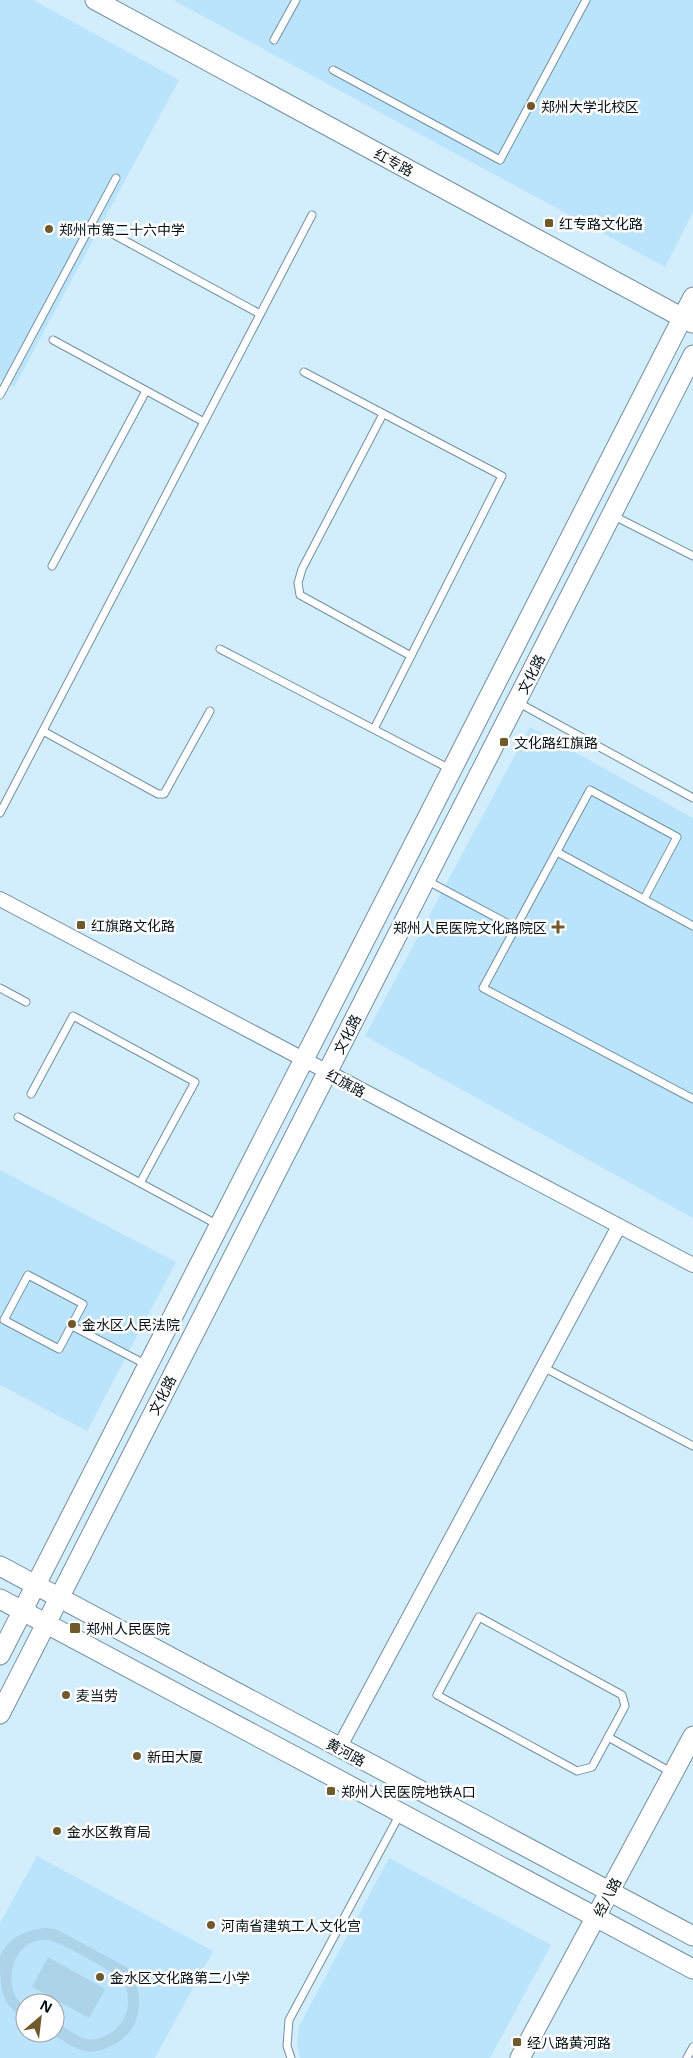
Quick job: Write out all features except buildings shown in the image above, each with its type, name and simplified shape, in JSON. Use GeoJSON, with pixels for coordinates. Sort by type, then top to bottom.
{"type":"FeatureCollection","features":[{"type":"Feature","properties":{"kind":"main road","name":"红专路"},"geometry":{"type":"LineString","coordinates":[[95,0],[688,320]]}},
{"type":"Feature","properties":{"kind":"main road","name":"文化路"},"geometry":{"type":"LineString","coordinates":[[0,1655],[452,770],[688,320],[693,297]]}},
{"type":"Feature","properties":{"kind":"main road","name":"文化路"},"geometry":{"type":"LineString","coordinates":[[0,1714],[693,355]]}},
{"type":"Feature","properties":{"kind":"main road","name":"黄河路"},"geometry":{"type":"LineString","coordinates":[[0,1566],[693,1936]]}},
{"type":"Feature","properties":{"kind":"main road","name":"黄河路"},"geometry":{"type":"LineString","coordinates":[[0,1599],[693,1969]]}},
{"type":"Feature","properties":{"kind":"main road","name":"经八路"},"geometry":{"type":"LineString","coordinates":[[520,2058],[693,1736]]}},
{"type":"Feature","properties":{"kind":"street","name":"红旗路"},"geometry":{"type":"LineString","coordinates":[[0,899],[327,1073],[693,1264]]}},
{"type":"Feature","properties":{"kind":"street"},"geometry":{"type":"LineString","coordinates":[[339,1748],[619,1226]]}},
{"type":"Feature","properties":{"kind":"lane"},"geometry":{"type":"LineString","coordinates":[[274,40],[296,0]]}},
{"type":"Feature","properties":{"kind":"lane"},"geometry":{"type":"LineString","coordinates":[[333,70],[500,160],[586,0]]}},
{"type":"Feature","properties":{"kind":"lane"},"geometry":{"type":"LineString","coordinates":[[0,395],[116,178]]}},
{"type":"Feature","properties":{"kind":"lane"},"geometry":{"type":"LineString","coordinates":[[0,813],[312,215]]}},
{"type":"Feature","properties":{"kind":"lane"},"geometry":{"type":"LineString","coordinates":[[109,232],[260,314]]}},
{"type":"Feature","properties":{"kind":"lane"},"geometry":{"type":"LineString","coordinates":[[52,340],[204,422]]}},
{"type":"Feature","properties":{"kind":"lane"},"geometry":{"type":"LineString","coordinates":[[304,372],[502,476],[374,729]]}},
{"type":"Feature","properties":{"kind":"lane"},"geometry":{"type":"LineString","coordinates":[[52,566],[146,391]]}},
{"type":"Feature","properties":{"kind":"lane"},"geometry":{"type":"LineString","coordinates":[[383,414],[302,569],[298,582],[300,594],[411,656]]}},
{"type":"Feature","properties":{"kind":"lane"},"geometry":{"type":"LineString","coordinates":[[612,514],[693,556]]}},
{"type":"Feature","properties":{"kind":"lane"},"geometry":{"type":"LineString","coordinates":[[220,649],[452,770]]}},
{"type":"Feature","properties":{"kind":"lane"},"geometry":{"type":"LineString","coordinates":[[516,702],[693,798]]}},
{"type":"Feature","properties":{"kind":"lane"},"geometry":{"type":"LineString","coordinates":[[43,731],[158,794],[164,794],[210,711]]}},
{"type":"Feature","properties":{"kind":"lane"},"geometry":{"type":"LineString","coordinates":[[644,899],[677,837],[590,790],[483,988],[693,1099]]}},
{"type":"Feature","properties":{"kind":"lane"},"geometry":{"type":"LineString","coordinates":[[556,852],[693,926]]}},
{"type":"Feature","properties":{"kind":"lane"},"geometry":{"type":"LineString","coordinates":[[426,879],[516,928]]}},
{"type":"Feature","properties":{"kind":"lane"},"geometry":{"type":"LineString","coordinates":[[0,988],[26,1002]]}},
{"type":"Feature","properties":{"kind":"lane"},"geometry":{"type":"LineString","coordinates":[[31,1094],[73,1016],[195,1082],[140,1183]]}},
{"type":"Feature","properties":{"kind":"lane"},"geometry":{"type":"LineString","coordinates":[[18,1117],[219,1225]]}},
{"type":"Feature","properties":{"kind":"lane"},"geometry":{"type":"LineString","coordinates":[[28,1275],[84,1304],[72,1326],[60,1350],[4,1320],[28,1275]]}},
{"type":"Feature","properties":{"kind":"lane"},"geometry":{"type":"LineString","coordinates":[[72,1326],[148,1366]]}},
{"type":"Feature","properties":{"kind":"lane"},"geometry":{"type":"LineString","coordinates":[[543,1367],[693,1446]]}},
{"type":"Feature","properties":{"kind":"lane"},"geometry":{"type":"LineString","coordinates":[[478,1617],[622,1695],[625,1706],[608,1737],[592,1766],[577,1771],[436,1695],[478,1617]]}},
{"type":"Feature","properties":{"kind":"lane"},"geometry":{"type":"LineString","coordinates":[[608,1737],[673,1773]]}},
{"type":"Feature","properties":{"kind":"lane"},"geometry":{"type":"LineString","coordinates":[[291,2058],[287,2046],[289,2020],[400,1813]]}},
{"type":"Feature","properties":{"kind":"lane"},"geometry":{"type":"LineString","coordinates":[[687,2058],[693,2047]]}},
{"type":"Feature","properties":{"kind":"shaded area","name":"郑州市第二十六中学"},"geometry":{"type":"Polygon","coordinates":[[[0,0],[33,0],[179,80],[14,387],[0,379],[0,0]]]}},
{"type":"Feature","properties":{"kind":"shaded area","name":"郑州大学北校区"},"geometry":{"type":"Polygon","coordinates":[[[173,0],[693,0],[693,212],[665,267],[173,0]]]}},
{"type":"Feature","properties":{"kind":"shaded area","name":"郑州人民医院文化路院区"},"geometry":{"type":"Polygon","coordinates":[[[530,727],[693,818],[693,1218],[365,1036],[530,727]]]}},
{"type":"Feature","properties":{"kind":"shaded area","name":"金水区人民法院"},"geometry":{"type":"Polygon","coordinates":[[[0,1170],[176,1262],[87,1431],[0,1385],[0,1170]]]}},
{"type":"Feature","properties":{"kind":"shaded area","name":"金水区文化路第二小学"},"geometry":{"type":"Polygon","coordinates":[[[37,1856],[213,1951],[155,2058],[0,2058],[0,1923],[37,1856]]]}},
{"type":"Feature","properties":{"kind":"shaded area"},"geometry":{"type":"Polygon","coordinates":[[[389,1858],[551,1945],[490,2058],[300,2058],[297,2042],[299,2026],[389,1858]]]}},
{"type":"Feature","properties":{"kind":"shaded area"},"geometry":{"type":"Polygon","coordinates":[[[45,1928],[56,1929],[128,1968],[134,1978],[139,2000],[135,2022],[130,2032],[122,2040],[105,2049],[88,2052],[65,2042],[65,2028],[88,2040],[105,2036],[113,2031],[120,2025],[127,2010],[127,1993],[120,1977],[62,1945],[47,1940],[35,1941],[25,1947],[18,1955],[11,1977],[15,1994],[15,2012],[11,2007],[6,2001],[1,1986],[0,1956],[8,1944],[18,1936],[45,1928]]]}},
{"type":"Feature","properties":{"kind":"shaded area"},"geometry":{"type":"Polygon","coordinates":[[[48,1957],[105,1989],[89,2018],[65,2005],[65,1993],[43,1993],[32,1987],[48,1957]]]}},
{"type":"Feature","properties":{"kind":"place","name":"郑州大学北校区"},"geometry":{"type":"Point","coordinates":[531,106]}},
{"type":"Feature","properties":{"kind":"place","name":"红专路文化路"},"geometry":{"type":"Point","coordinates":[549,223]}},
{"type":"Feature","properties":{"kind":"place","name":"郑州市第二十六中学"},"geometry":{"type":"Point","coordinates":[49,229]}},
{"type":"Feature","properties":{"kind":"place","name":"文化路红旗路"},"geometry":{"type":"Point","coordinates":[504,742]}},
{"type":"Feature","properties":{"kind":"place","name":"红旗路文化路"},"geometry":{"type":"Point","coordinates":[81,925]}},
{"type":"Feature","properties":{"kind":"place","name":"郑州人民医院文化路院区"},"geometry":{"type":"Point","coordinates":[558,927]}},
{"type":"Feature","properties":{"kind":"place","name":"金水区人民法院"},"geometry":{"type":"Point","coordinates":[72,1324]}},
{"type":"Feature","properties":{"kind":"place","name":"郑州人民医院"},"geometry":{"type":"Point","coordinates":[75,1628]}},
{"type":"Feature","properties":{"kind":"place","name":"麦当劳"},"geometry":{"type":"Point","coordinates":[66,1695]}},
{"type":"Feature","properties":{"kind":"place","name":"新田大厦"},"geometry":{"type":"Point","coordinates":[137,1756]}},
{"type":"Feature","properties":{"kind":"place","name":"郑州人民医院地铁A口"},"geometry":{"type":"Point","coordinates":[331,1791]}},
{"type":"Feature","properties":{"kind":"place","name":"金水区教育局"},"geometry":{"type":"Point","coordinates":[57,1831]}},
{"type":"Feature","properties":{"kind":"place","name":"河南省建筑工人文化宫"},"geometry":{"type":"Point","coordinates":[211,1925]}},
{"type":"Feature","properties":{"kind":"place","name":"金水区文化路第二小学"},"geometry":{"type":"Point","coordinates":[100,1977]}},
{"type":"Feature","properties":{"kind":"place","name":"经八路黄河路"},"geometry":{"type":"Point","coordinates":[517,2042]}}]}
